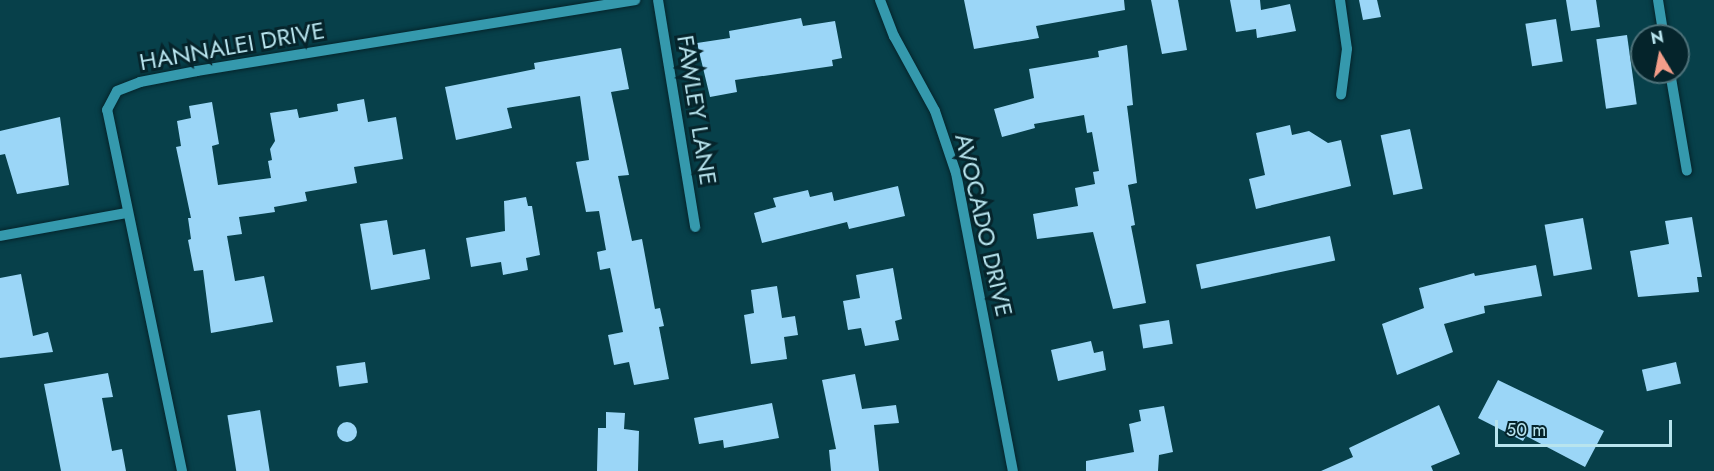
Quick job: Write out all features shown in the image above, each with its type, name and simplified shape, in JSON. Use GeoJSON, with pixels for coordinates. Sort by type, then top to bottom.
{"type":"FeatureCollection","features":[{"type":"Feature","properties":{"kind":"street","name":"HANNALEI DRIVE"},"geometry":{"type":"LineString","coordinates":[[182,471],[107,110],[117,91],[140,82],[197,71],[634,0]]}},
{"type":"Feature","properties":{"kind":"street","name":"FAWLEY LANE"},"geometry":{"type":"LineString","coordinates":[[658,0],[695,227]]}},
{"type":"Feature","properties":{"kind":"street","name":"AVOCADO DRIVE"},"geometry":{"type":"LineString","coordinates":[[880,0],[894,36],[935,111],[956,172],[1013,471]]}},
{"type":"Feature","properties":{"kind":"street"},"geometry":{"type":"LineString","coordinates":[[1340,0],[1347,49],[1341,95]]}},
{"type":"Feature","properties":{"kind":"street"},"geometry":{"type":"LineString","coordinates":[[1658,0],[1662,24]]}},
{"type":"Feature","properties":{"kind":"street"},"geometry":{"type":"LineString","coordinates":[[1672,84],[1687,171]]}},
{"type":"Feature","properties":{"kind":"street"},"geometry":{"type":"LineString","coordinates":[[0,237],[127,213]]}},
{"type":"Feature","properties":{"kind":"building"},"geometry":{"type":"Polygon","coordinates":[[[964,0],[1124,0],[1125,10],[1036,26],[1039,38],[974,49],[964,0]]]}},
{"type":"Feature","properties":{"kind":"building"},"geometry":{"type":"Polygon","coordinates":[[[1151,0],[1178,0],[1187,50],[1162,54],[1151,0]]]}},
{"type":"Feature","properties":{"kind":"building"},"geometry":{"type":"Polygon","coordinates":[[[1230,0],[1260,0],[1261,10],[1290,4],[1296,31],[1257,38],[1256,29],[1236,32],[1230,0]]]}},
{"type":"Feature","properties":{"kind":"building"},"geometry":{"type":"Polygon","coordinates":[[[1359,0],[1377,0],[1381,17],[1363,20],[1359,0]]]}},
{"type":"Feature","properties":{"kind":"building"},"geometry":{"type":"Polygon","coordinates":[[[1566,0],[1596,0],[1600,27],[1571,31],[1566,0]]]}},
{"type":"Feature","properties":{"kind":"building"},"geometry":{"type":"Polygon","coordinates":[[[801,18],[803,26],[835,21],[842,58],[832,60],[833,66],[735,80],[737,92],[710,97],[697,43],[730,38],[729,31],[801,18]]]}},
{"type":"Feature","properties":{"kind":"building"},"geometry":{"type":"Polygon","coordinates":[[[1556,19],[1563,61],[1532,66],[1525,24],[1556,19]]]}},
{"type":"Feature","properties":{"kind":"building"},"geometry":{"type":"Polygon","coordinates":[[[1627,35],[1630,84],[1634,84],[1637,104],[1606,109],[1596,39],[1627,35]]]}},
{"type":"Feature","properties":{"kind":"building"},"geometry":{"type":"Polygon","coordinates":[[[1127,45],[1133,105],[1127,106],[1137,183],[1128,185],[1135,225],[1131,226],[1146,303],[1113,309],[1093,232],[1037,239],[1033,214],[1078,206],[1075,188],[1095,184],[1093,172],[1099,171],[1092,132],[1087,133],[1084,115],[1034,124],[1035,128],[1002,137],[994,109],[1034,98],[1029,69],[1099,57],[1098,51],[1127,45]]]}},
{"type":"Feature","properties":{"kind":"building"},"geometry":{"type":"Polygon","coordinates":[[[621,48],[629,89],[611,92],[629,175],[618,176],[632,241],[642,239],[655,309],[660,308],[664,326],[659,327],[669,379],[634,385],[629,362],[614,365],[608,335],[623,332],[610,268],[600,270],[597,252],[606,250],[599,211],[586,212],[576,162],[589,160],[580,96],[507,108],[512,128],[456,140],[445,87],[535,69],[534,63],[621,48]]]}},
{"type":"Feature","properties":{"kind":"building"},"geometry":{"type":"Polygon","coordinates":[[[364,99],[368,122],[396,117],[403,159],[354,167],[357,183],[305,192],[307,201],[274,207],[275,212],[239,217],[242,234],[227,236],[235,281],[264,276],[273,322],[211,333],[203,270],[194,271],[188,240],[191,239],[188,218],[191,218],[176,147],[181,146],[177,121],[191,118],[189,106],[212,102],[219,144],[212,146],[218,185],[271,178],[268,161],[272,160],[270,149],[275,141],[270,113],[297,109],[299,118],[338,111],[337,104],[364,99]]]}},
{"type":"Feature","properties":{"kind":"building"},"geometry":{"type":"Polygon","coordinates":[[[60,117],[69,185],[17,194],[5,154],[0,155],[0,131],[60,117]]]}},
{"type":"Feature","properties":{"kind":"building"},"geometry":{"type":"Polygon","coordinates":[[[1290,125],[1292,135],[1309,131],[1328,143],[1341,140],[1351,186],[1256,209],[1249,179],[1265,175],[1256,133],[1290,125]]]}},
{"type":"Feature","properties":{"kind":"building"},"geometry":{"type":"Polygon","coordinates":[[[1410,129],[1423,189],[1393,195],[1381,135],[1410,129]]]}},
{"type":"Feature","properties":{"kind":"building"},"geometry":{"type":"Polygon","coordinates":[[[898,186],[905,216],[849,229],[847,222],[762,243],[754,213],[776,207],[773,198],[808,190],[810,197],[832,192],[834,201],[898,186]]]}},
{"type":"Feature","properties":{"kind":"building"},"geometry":{"type":"Polygon","coordinates":[[[526,197],[528,206],[532,206],[540,255],[526,258],[528,270],[503,275],[501,262],[471,267],[466,238],[505,231],[504,201],[526,197]]]}},
{"type":"Feature","properties":{"kind":"building"},"geometry":{"type":"Polygon","coordinates":[[[1692,217],[1702,277],[1697,277],[1699,292],[1638,297],[1630,251],[1669,244],[1665,221],[1692,217]]]}},
{"type":"Feature","properties":{"kind":"building"},"geometry":{"type":"Polygon","coordinates":[[[1583,218],[1592,269],[1554,276],[1545,225],[1583,218]]]}},
{"type":"Feature","properties":{"kind":"building"},"geometry":{"type":"Polygon","coordinates":[[[387,220],[393,255],[425,249],[430,279],[371,290],[360,224],[387,220]]]}},
{"type":"Feature","properties":{"kind":"building"},"geometry":{"type":"Polygon","coordinates":[[[1330,236],[1335,260],[1201,289],[1196,264],[1330,236]]]}},
{"type":"Feature","properties":{"kind":"building"},"geometry":{"type":"Polygon","coordinates":[[[1536,265],[1542,296],[1484,306],[1485,313],[1444,324],[1453,352],[1397,375],[1382,324],[1424,308],[1419,288],[1474,273],[1475,276],[1536,265]]]}},
{"type":"Feature","properties":{"kind":"building"},"geometry":{"type":"Polygon","coordinates":[[[893,268],[902,319],[895,321],[899,340],[865,346],[861,328],[848,330],[843,301],[860,298],[856,275],[893,268]]]}},
{"type":"Feature","properties":{"kind":"building"},"geometry":{"type":"Polygon","coordinates":[[[21,274],[33,336],[48,332],[53,352],[0,358],[0,278],[21,274]]]}},
{"type":"Feature","properties":{"kind":"building"},"geometry":{"type":"Polygon","coordinates":[[[777,286],[782,318],[795,316],[798,335],[784,337],[787,359],[751,364],[744,315],[754,313],[751,290],[777,286]]]}},
{"type":"Feature","properties":{"kind":"building"},"geometry":{"type":"Polygon","coordinates":[[[1169,320],[1173,344],[1143,348],[1139,325],[1169,320]]]}},
{"type":"Feature","properties":{"kind":"building"},"geometry":{"type":"Polygon","coordinates":[[[1091,341],[1094,353],[1103,351],[1106,370],[1058,381],[1051,350],[1091,341]]]}},
{"type":"Feature","properties":{"kind":"building"},"geometry":{"type":"Polygon","coordinates":[[[365,362],[368,383],[339,387],[336,366],[365,362]]]}},
{"type":"Feature","properties":{"kind":"building"},"geometry":{"type":"Polygon","coordinates":[[[1676,362],[1681,383],[1647,391],[1642,370],[1676,362]]]}},
{"type":"Feature","properties":{"kind":"building"},"geometry":{"type":"Polygon","coordinates":[[[108,373],[113,397],[102,398],[112,451],[122,449],[126,471],[61,471],[44,384],[108,373]]]}},
{"type":"Feature","properties":{"kind":"building"},"geometry":{"type":"Polygon","coordinates":[[[855,374],[862,409],[896,405],[899,423],[874,425],[879,471],[831,471],[829,450],[836,449],[822,380],[855,374]]]}},
{"type":"Feature","properties":{"kind":"building"},"geometry":{"type":"Polygon","coordinates":[[[1498,380],[1604,431],[1585,467],[1526,436],[1523,441],[1478,418],[1498,380]]]}},
{"type":"Feature","properties":{"kind":"building"},"geometry":{"type":"Polygon","coordinates":[[[772,403],[779,438],[724,448],[723,440],[699,444],[694,418],[772,403]]]}},
{"type":"Feature","properties":{"kind":"building"},"geometry":{"type":"Polygon","coordinates":[[[1439,405],[1460,454],[1431,466],[1433,471],[1321,471],[1353,457],[1349,448],[1439,405]]]}},
{"type":"Feature","properties":{"kind":"building"},"geometry":{"type":"Polygon","coordinates":[[[1164,406],[1173,452],[1159,455],[1158,471],[1086,471],[1086,461],[1134,452],[1129,424],[1141,421],[1139,410],[1164,406]]]}},
{"type":"Feature","properties":{"kind":"building"},"geometry":{"type":"Polygon","coordinates":[[[260,410],[270,471],[236,471],[227,415],[260,410]]]}},
{"type":"Feature","properties":{"kind":"building"},"geometry":{"type":"Polygon","coordinates":[[[606,412],[625,413],[624,429],[639,431],[638,471],[597,471],[598,428],[606,428],[606,412]]]}},
{"type":"Feature","properties":{"kind":"building"},"geometry":{"type":"Polygon","coordinates":[[[343,422],[351,422],[357,428],[357,436],[351,442],[343,442],[337,436],[337,428],[343,422]]]}}]}
